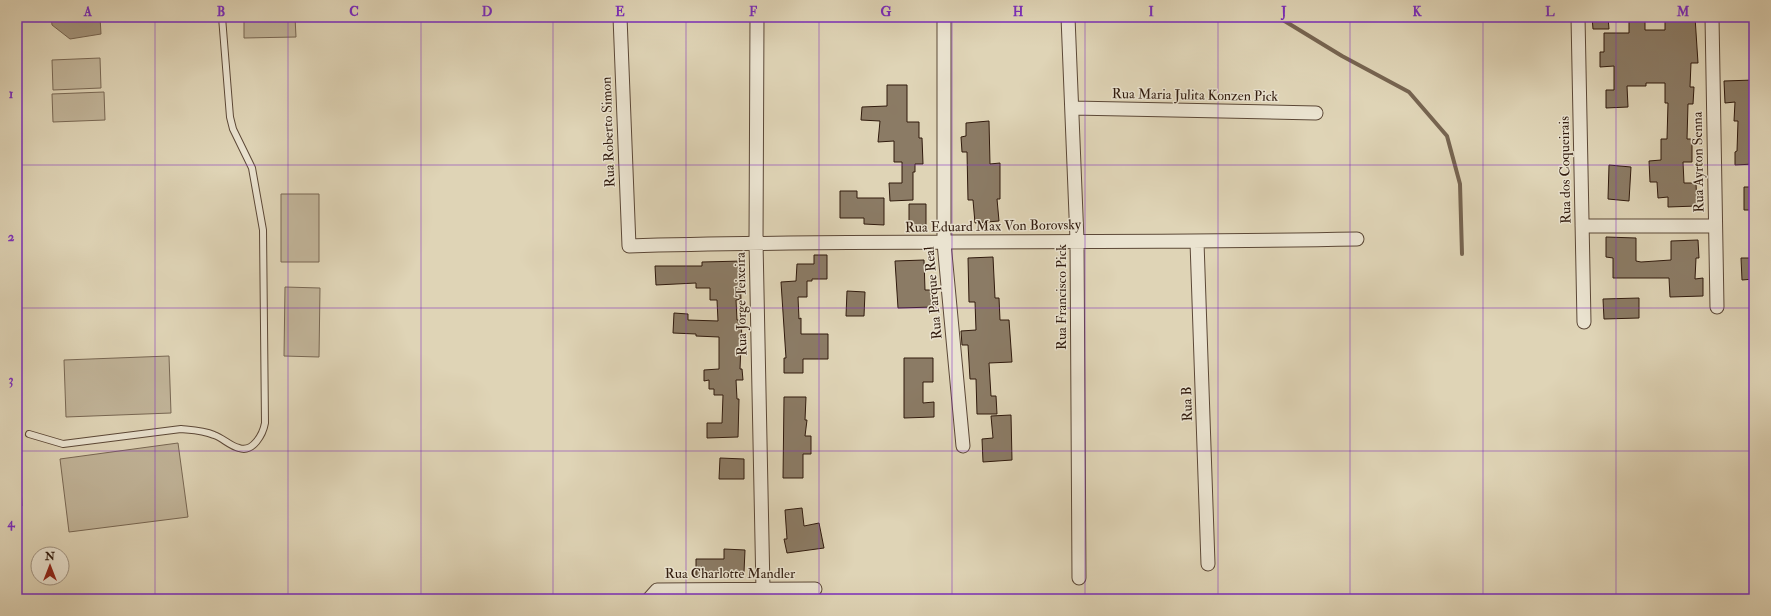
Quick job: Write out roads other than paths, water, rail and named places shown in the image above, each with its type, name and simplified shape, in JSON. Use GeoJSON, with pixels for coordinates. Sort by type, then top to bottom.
{"type":"FeatureCollection","features":[{"type":"Feature","properties":{"kind":"street","name":"Rua Roberto Simon"},"geometry":{"type":"LineString","coordinates":[[620,17],[628,246]]}},
{"type":"Feature","properties":{"kind":"street","name":"Rua Jorge Teixeira"},"geometry":{"type":"LineString","coordinates":[[757,17],[756,242],[762,590]]}},
{"type":"Feature","properties":{"kind":"street","name":"Rua Parque Real"},"geometry":{"type":"LineString","coordinates":[[944,17],[944,243],[963,446]]}},
{"type":"Feature","properties":{"kind":"street","name":"Rua Francisco Pick"},"geometry":{"type":"LineString","coordinates":[[1068,17],[1073,108],[1077,240],[1079,578]]}},
{"type":"Feature","properties":{"kind":"street","name":"Rua dos Coqueirais"},"geometry":{"type":"LineString","coordinates":[[1578,17],[1584,322]]}},
{"type":"Feature","properties":{"kind":"street","name":"Rua Ayrton Senna"},"geometry":{"type":"LineString","coordinates":[[1712,17],[1717,307]]}},
{"type":"Feature","properties":{"kind":"street","name":"Rua Maria Julita Konzen Pick"},"geometry":{"type":"LineString","coordinates":[[1073,108],[1316,113]]}},
{"type":"Feature","properties":{"kind":"street"},"geometry":{"type":"LineString","coordinates":[[1582,226],[1716,226]]}},
{"type":"Feature","properties":{"kind":"street","name":"Rua Eduard Max Von Borovsky"},"geometry":{"type":"LineString","coordinates":[[628,246],[756,242],[944,243],[1077,240],[1197,242],[1357,239]]}},
{"type":"Feature","properties":{"kind":"street","name":"Rua B"},"geometry":{"type":"LineString","coordinates":[[1197,242],[1208,564]]}},
{"type":"Feature","properties":{"kind":"street","name":"Rua Charlotte Mandler"},"geometry":{"type":"LineString","coordinates":[[649,599],[657,590],[815,589]]}},
{"type":"Feature","properties":{"kind":"lane"},"geometry":{"type":"LineString","coordinates":[[29,434],[64,444],[181,429],[200,430],[215,435],[240,449],[248,448],[263,433],[265,423],[263,230],[252,168],[233,129],[230,117],[222,17]]}},
{"type":"Feature","properties":{"kind":"waterway"},"geometry":{"type":"LineString","coordinates":[[1278,17],[1342,56],[1409,92],[1447,136],[1460,184],[1462,254]]}}]}
